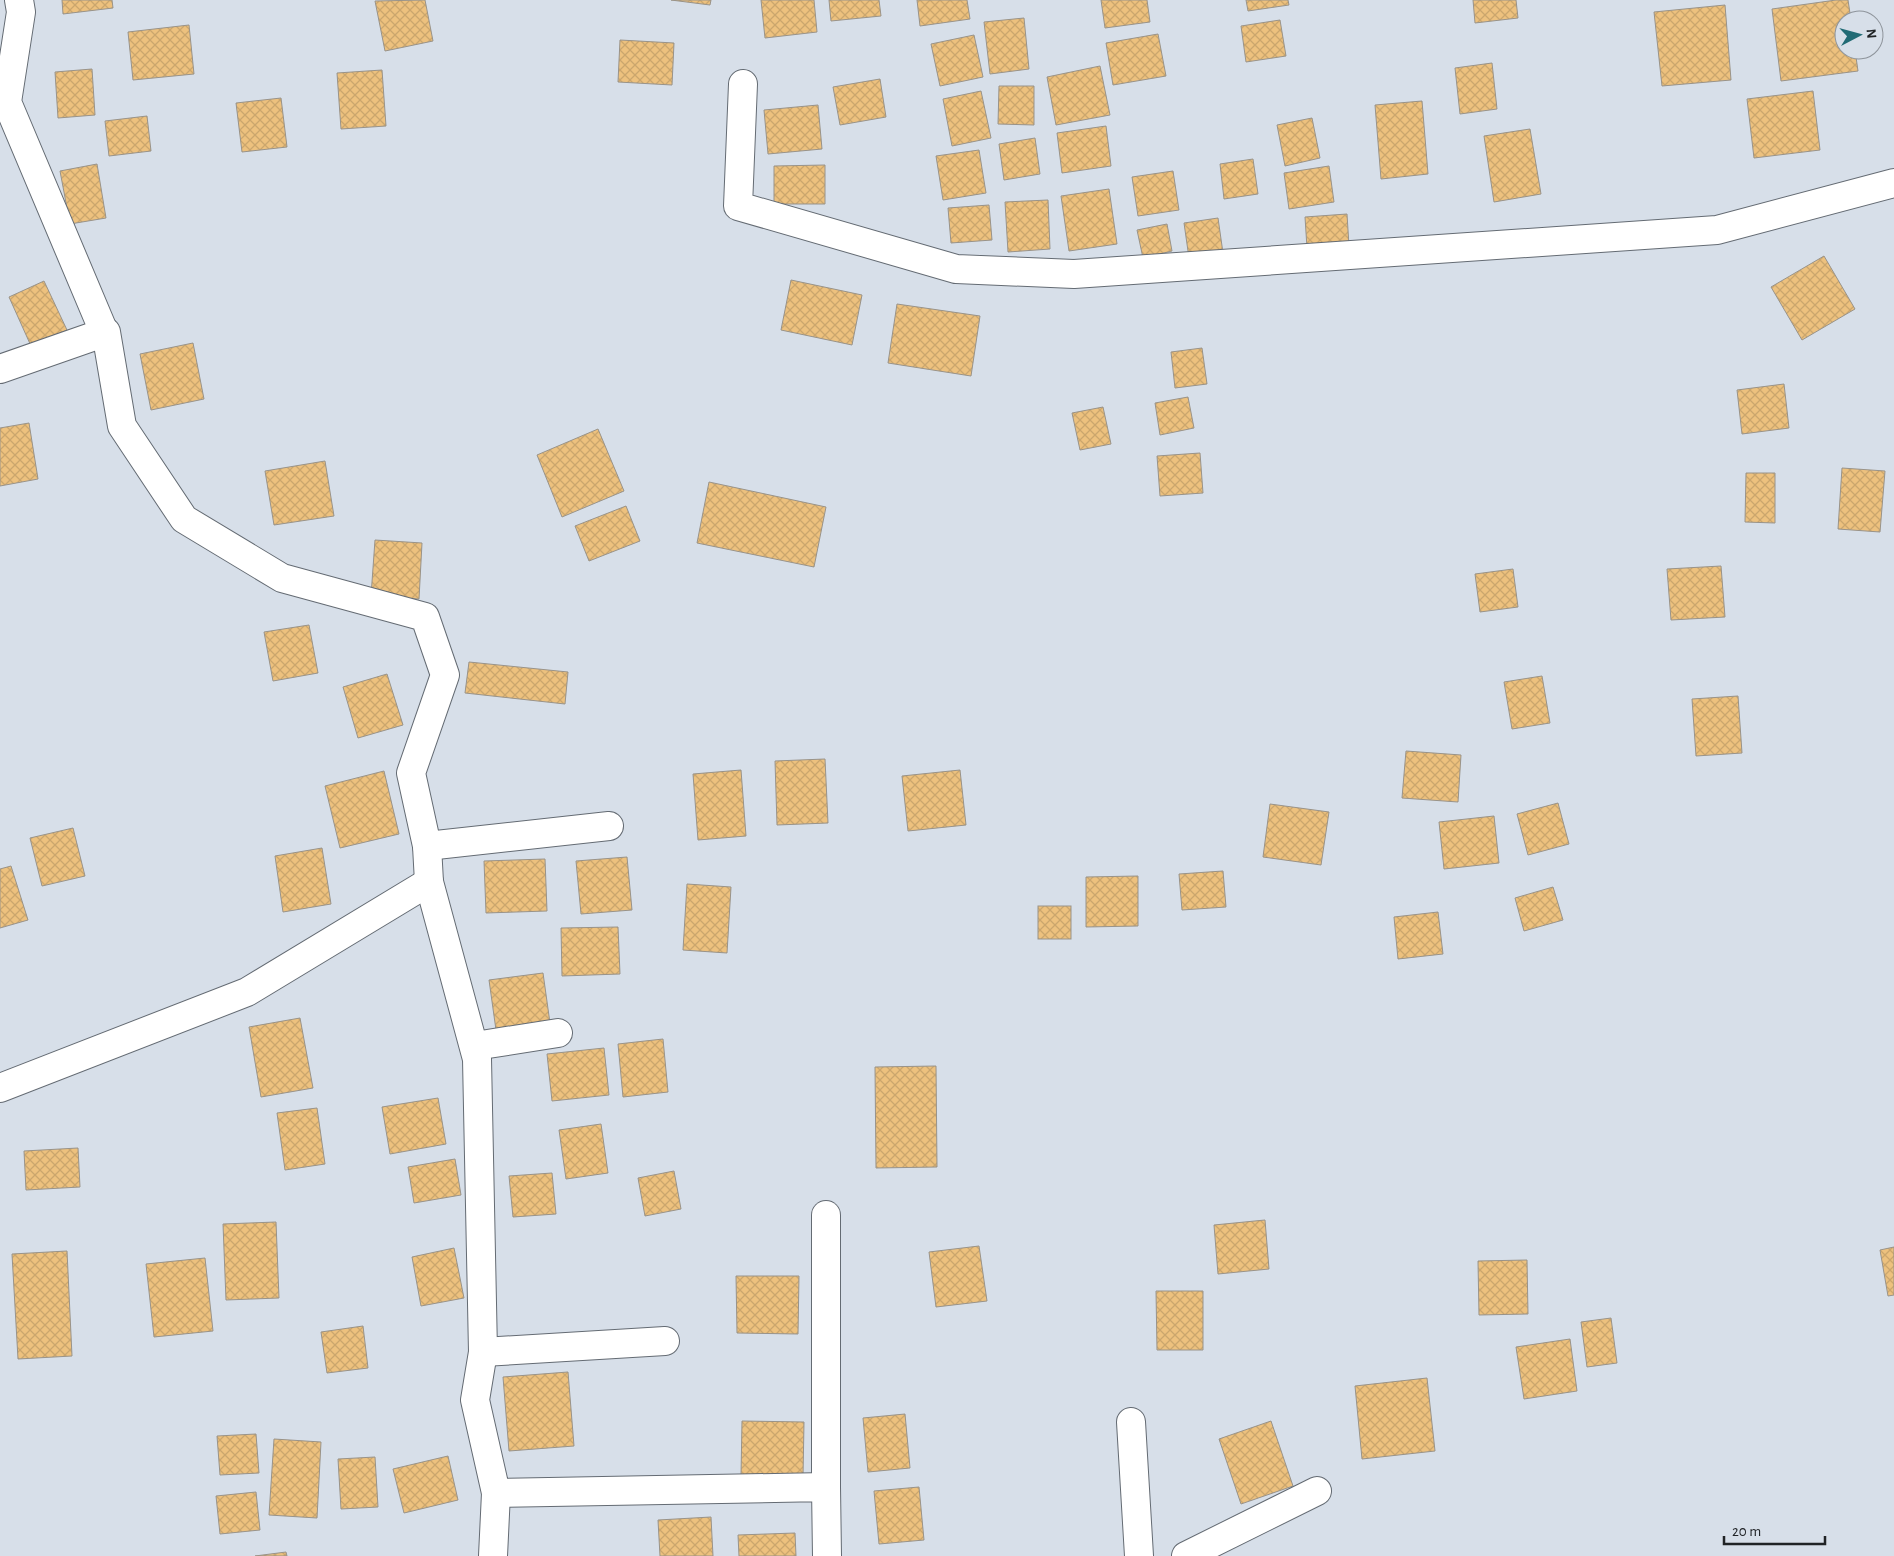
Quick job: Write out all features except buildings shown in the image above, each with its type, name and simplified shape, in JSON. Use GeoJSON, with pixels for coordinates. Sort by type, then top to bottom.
{"type":"FeatureCollection","features":[{"type":"Feature","properties":{"kind":"street"},"geometry":{"type":"LineString","coordinates":[[19,0],[21,12],[7,102],[104,332],[122,426],[184,519],[282,578],[425,618],[445,675],[411,774],[427,846],[429,882],[477,1059],[483,1352],[475,1400],[496,1493],[493,1556]]}},
{"type":"Feature","properties":{"kind":"street"},"geometry":{"type":"LineString","coordinates":[[743,84],[738,206],[956,269],[1074,274],[1717,230],[1894,183]]}},
{"type":"Feature","properties":{"kind":"street"},"geometry":{"type":"LineString","coordinates":[[0,369],[104,332]]}},
{"type":"Feature","properties":{"kind":"street"},"geometry":{"type":"LineString","coordinates":[[427,846],[609,826]]}},
{"type":"Feature","properties":{"kind":"street"},"geometry":{"type":"LineString","coordinates":[[0,1088],[247,992],[429,882]]}},
{"type":"Feature","properties":{"kind":"street"},"geometry":{"type":"LineString","coordinates":[[475,1046],[558,1033]]}},
{"type":"Feature","properties":{"kind":"street"},"geometry":{"type":"LineString","coordinates":[[826,1215],[827,1556]]}},
{"type":"Feature","properties":{"kind":"street"},"geometry":{"type":"LineString","coordinates":[[483,1352],[665,1341]]}},
{"type":"Feature","properties":{"kind":"street"},"geometry":{"type":"LineString","coordinates":[[1131,1422],[1139,1556]]}},
{"type":"Feature","properties":{"kind":"street"},"geometry":{"type":"LineString","coordinates":[[496,1493],[826,1487]]}},
{"type":"Feature","properties":{"kind":"street"},"geometry":{"type":"LineString","coordinates":[[1186,1556],[1317,1492]]}}]}
